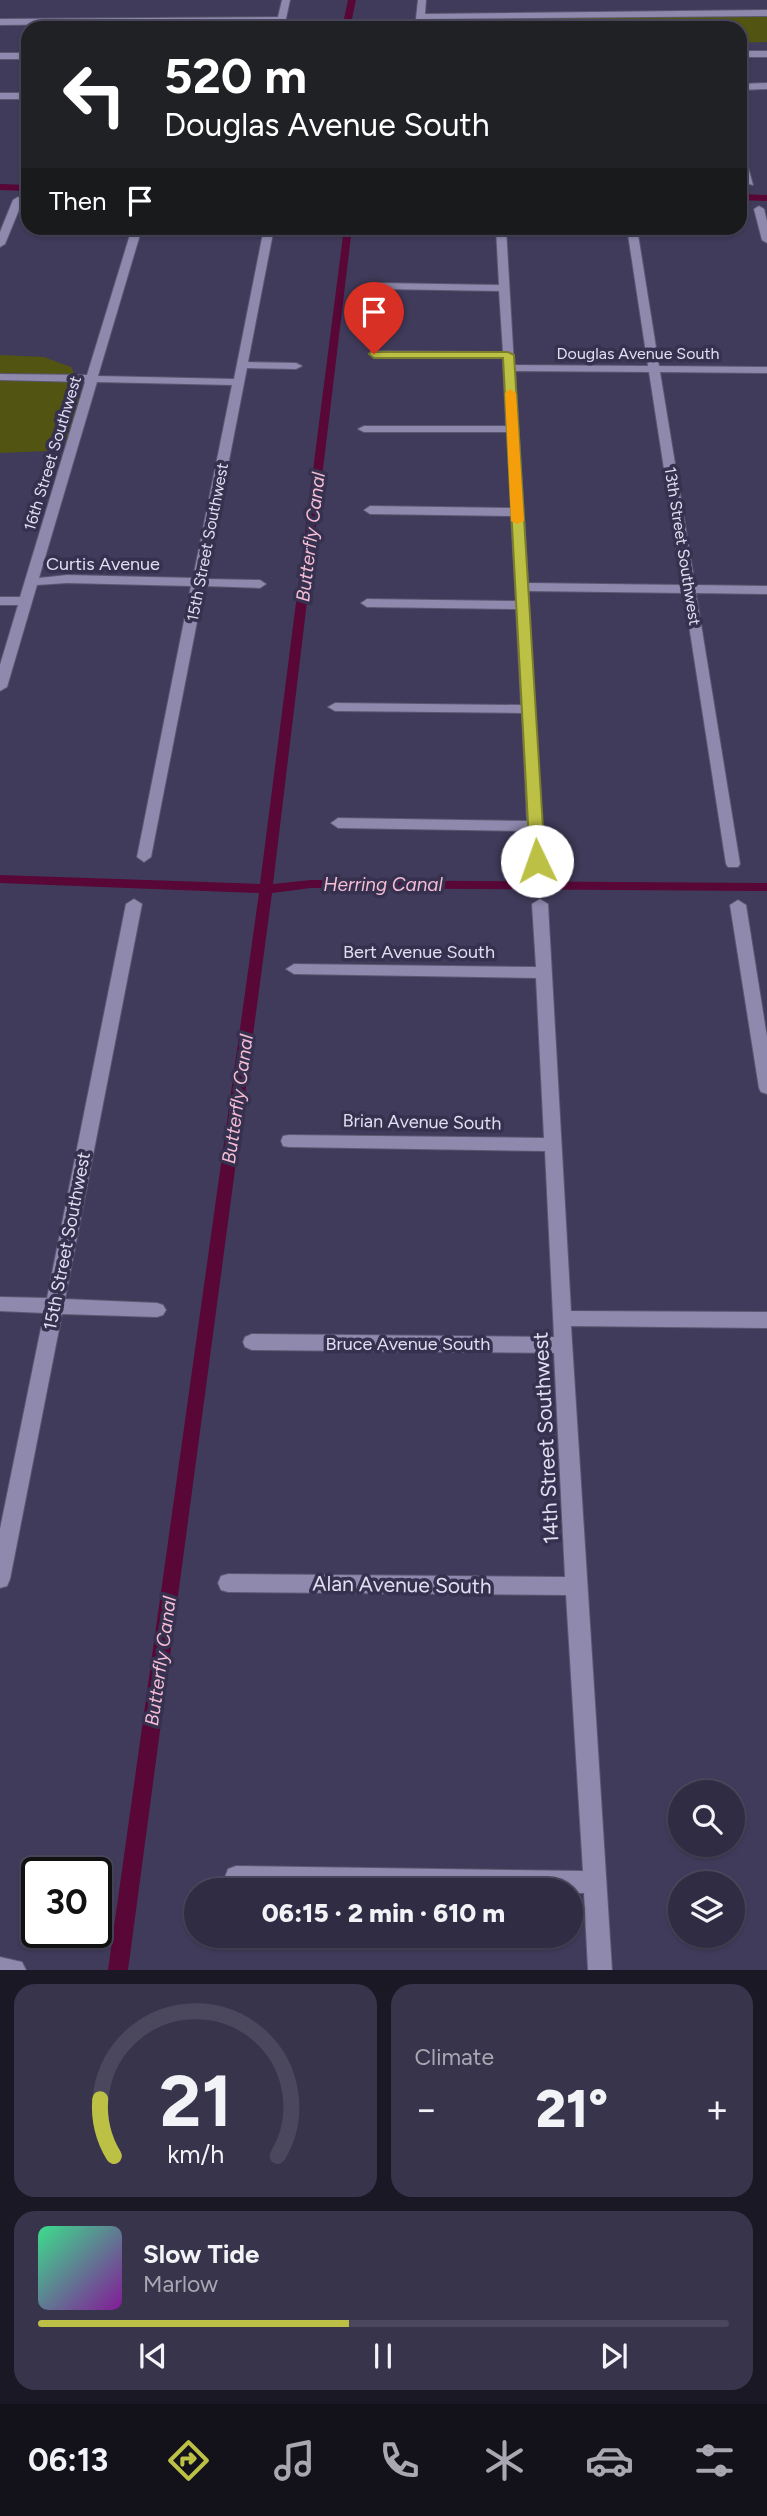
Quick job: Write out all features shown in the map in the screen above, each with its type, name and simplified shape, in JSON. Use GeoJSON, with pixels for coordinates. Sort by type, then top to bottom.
{"type":"FeatureCollection","features":[{"type":"Feature","properties":{"kind":"main road"},"geometry":{"type":"LineString","coordinates":[[747,44],[767,44]]}},
{"type":"Feature","properties":{"kind":"main road"},"geometry":{"type":"LineString","coordinates":[[747,54],[767,54]]}},
{"type":"Feature","properties":{"kind":"main road"},"geometry":{"type":"LineString","coordinates":[[0,55],[21,55]]}},
{"type":"Feature","properties":{"kind":"main road"},"geometry":{"type":"LineString","coordinates":[[0,64],[21,64]]}},
{"type":"Feature","properties":{"kind":"street"},"geometry":{"type":"LineString","coordinates":[[281,21],[286,0]]}},
{"type":"Feature","properties":{"kind":"street"},"geometry":{"type":"LineString","coordinates":[[420,21],[422,0]]}},
{"type":"Feature","properties":{"kind":"street"},"geometry":{"type":"LineString","coordinates":[[420,17],[767,13]]}},
{"type":"Feature","properties":{"kind":"street"},"geometry":{"type":"LineString","coordinates":[[605,15],[606,21]]}},
{"type":"Feature","properties":{"kind":"street"},"geometry":{"type":"LineString","coordinates":[[0,22],[21,22]]}},
{"type":"Feature","properties":{"kind":"street"},"geometry":{"type":"LineString","coordinates":[[747,87],[767,86]]}},
{"type":"Feature","properties":{"kind":"street"},"geometry":{"type":"LineString","coordinates":[[0,96],[21,96]]}},
{"type":"Feature","properties":{"kind":"street"},"geometry":{"type":"LineString","coordinates":[[747,175],[750,183]]}},
{"type":"Feature","properties":{"kind":"street"},"geometry":{"type":"LineString","coordinates":[[0,244],[18,200]]}},
{"type":"Feature","properties":{"kind":"street"},"geometry":{"type":"LineString","coordinates":[[759,209],[767,240]]}},
{"type":"Feature","properties":{"kind":"street","name":"16th Street Southwest"},"geometry":{"type":"LineString","coordinates":[[0,687],[135,235]]}},
{"type":"Feature","properties":{"kind":"street","name":"15th Street Southwest"},"geometry":{"type":"LineString","coordinates":[[144,857],[268,235]]}},
{"type":"Feature","properties":{"kind":"street"},"geometry":{"type":"LineString","coordinates":[[501,235],[537,861]]}},
{"type":"Feature","properties":{"kind":"street","name":"13th Street Southwest"},"geometry":{"type":"LineString","coordinates":[[633,235],[733,864]]}},
{"type":"Feature","properties":{"kind":"street"},"geometry":{"type":"LineString","coordinates":[[380,286],[504,288]]}},
{"type":"Feature","properties":{"kind":"street","name":"Douglas Avenue South"},"geometry":{"type":"LineString","coordinates":[[374,354],[655,369],[767,370]]}},
{"type":"Feature","properties":{"kind":"street"},"geometry":{"type":"LineString","coordinates":[[241,365],[296,366]]}},
{"type":"Feature","properties":{"kind":"street"},"geometry":{"type":"LineString","coordinates":[[0,377],[238,383]]}},
{"type":"Feature","properties":{"kind":"street"},"geometry":{"type":"LineString","coordinates":[[364,429],[512,429]]}},
{"type":"Feature","properties":{"kind":"street"},"geometry":{"type":"LineString","coordinates":[[370,510],[517,512]]}},
{"type":"Feature","properties":{"kind":"street","name":"Curtis Avenue"},"geometry":{"type":"LineString","coordinates":[[31,582],[67,579],[260,584]]}},
{"type":"Feature","properties":{"kind":"street"},"geometry":{"type":"LineString","coordinates":[[521,587],[767,590]]}},
{"type":"Feature","properties":{"kind":"street"},"geometry":{"type":"LineString","coordinates":[[0,601],[24,601]]}},
{"type":"Feature","properties":{"kind":"street"},"geometry":{"type":"LineString","coordinates":[[367,603],[522,605]]}},
{"type":"Feature","properties":{"kind":"street"},"geometry":{"type":"LineString","coordinates":[[335,707],[528,709]]}},
{"type":"Feature","properties":{"kind":"street"},"geometry":{"type":"LineString","coordinates":[[338,823],[536,826]]}},
{"type":"Feature","properties":{"kind":"street","name":"15th Street Southwest"},"geometry":{"type":"LineString","coordinates":[[0,1579],[134,904]]}},
{"type":"Feature","properties":{"kind":"street","name":"14th Street Southwest"},"geometry":{"type":"LineString","coordinates":[[540,904],[576,1586],[600,1970]]}},
{"type":"Feature","properties":{"kind":"street"},"geometry":{"type":"LineString","coordinates":[[738,905],[767,1088]]}},
{"type":"Feature","properties":{"kind":"street","name":"Bert Avenue South"},"geometry":{"type":"LineString","coordinates":[[294,970],[543,973]]}},
{"type":"Feature","properties":{"kind":"street","name":"Brian Avenue South"},"geometry":{"type":"LineString","coordinates":[[289,1142],[553,1144]]}},
{"type":"Feature","properties":{"kind":"street"},"geometry":{"type":"LineString","coordinates":[[0,1304],[157,1310]]}},
{"type":"Feature","properties":{"kind":"street"},"geometry":{"type":"LineString","coordinates":[[563,1318],[767,1320]]}},
{"type":"Feature","properties":{"kind":"street","name":"Bruce Avenue South"},"geometry":{"type":"LineString","coordinates":[[251,1342],[564,1345]]}},
{"type":"Feature","properties":{"kind":"street","name":"Alan Avenue South"},"geometry":{"type":"LineString","coordinates":[[228,1583],[576,1586]]}},
{"type":"Feature","properties":{"kind":"street"},"geometry":{"type":"LineString","coordinates":[[236,1877],[595,1882]]}},
{"type":"Feature","properties":{"kind":"street"},"geometry":{"type":"LineString","coordinates":[[0,1969],[14,1970]]}},
{"type":"Feature","properties":{"kind":"shaded area"},"geometry":{"type":"Polygon","coordinates":[[[767,14],[767,42],[747,43],[747,21],[428,21],[428,18],[767,14]]]}},
{"type":"Feature","properties":{"kind":"shaded area"},"geometry":{"type":"Polygon","coordinates":[[[0,355],[44,357],[71,367],[76,376],[79,394],[69,440],[46,451],[0,453],[0,355]]]}},
{"type":"Feature","properties":{"kind":"waterway","name":"Butterfly Canal"},"geometry":{"type":"LineString","coordinates":[[348,21],[352,0]]}},
{"type":"Feature","properties":{"kind":"waterway"},"geometry":{"type":"LineString","coordinates":[[0,187],[21,188]]}},
{"type":"Feature","properties":{"kind":"waterway"},"geometry":{"type":"LineString","coordinates":[[747,197],[767,198]]}},
{"type":"Feature","properties":{"kind":"waterway","name":"Butterfly Canal"},"geometry":{"type":"LineString","coordinates":[[266,889],[347,235]]}},
{"type":"Feature","properties":{"kind":"waterway","name":"Herring Canal"},"geometry":{"type":"LineString","coordinates":[[0,879],[266,889]]}},
{"type":"Feature","properties":{"kind":"waterway","name":"Herring Canal"},"geometry":{"type":"LineString","coordinates":[[266,889],[311,884],[767,887]]}},
{"type":"Feature","properties":{"kind":"waterway","name":"Butterfly Canal"},"geometry":{"type":"LineString","coordinates":[[118,1970],[266,889]]}},
{"type":"Feature","properties":{"kind":"slow traffic"},"geometry":{"type":"LineString","coordinates":[[510,393],[517,521]]}},
{"type":"Feature","properties":{"kind":"route"},"geometry":{"type":"LineString","coordinates":[[374,354],[508,355],[537,861]]}}]}
